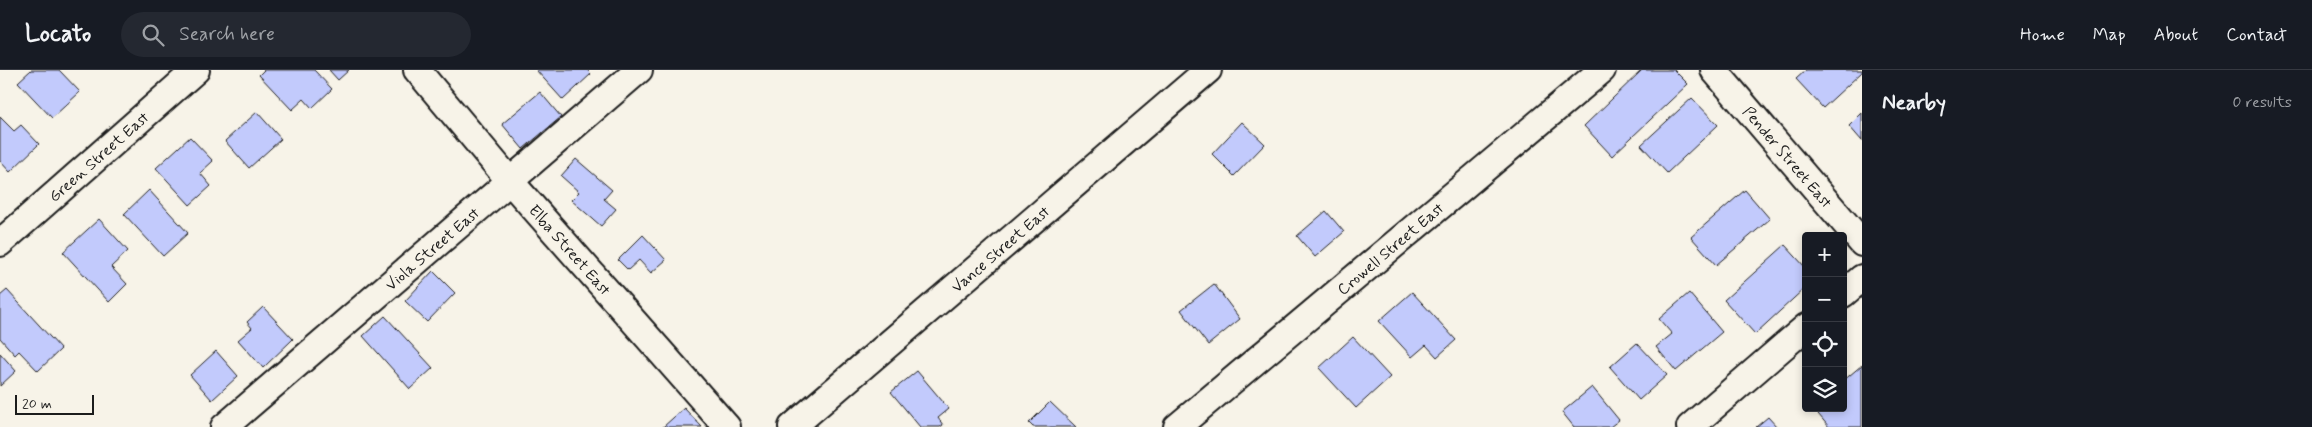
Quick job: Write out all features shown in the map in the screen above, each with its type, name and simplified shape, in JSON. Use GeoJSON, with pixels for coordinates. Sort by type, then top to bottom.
{"type":"FeatureCollection","features":[{"type":"Feature","properties":{"kind":"street","name":"Green Street East"},"geometry":{"type":"LineString","coordinates":[[0,243],[196,70]]}},
{"type":"Feature","properties":{"kind":"street","name":"Elba Street East"},"geometry":{"type":"LineString","coordinates":[[416,70],[509,180],[727,427]]}},
{"type":"Feature","properties":{"kind":"street","name":"Viola Street East"},"geometry":{"type":"LineString","coordinates":[[224,427],[639,70]]}},
{"type":"Feature","properties":{"kind":"street","name":"Vance Street East"},"geometry":{"type":"LineString","coordinates":[[792,427],[1208,70]]}},
{"type":"Feature","properties":{"kind":"street","name":"Crowell Street East"},"geometry":{"type":"LineString","coordinates":[[1177,427],[1602,70]]}},
{"type":"Feature","properties":{"kind":"street","name":"Pender Street East"},"geometry":{"type":"LineString","coordinates":[[1714,70],[1860,236]]}},
{"type":"Feature","properties":{"kind":"street"},"geometry":{"type":"LineString","coordinates":[[1847,291],[1862,278]]}},
{"type":"Feature","properties":{"kind":"street"},"geometry":{"type":"LineString","coordinates":[[1690,427],[1802,329]]}},
{"type":"Feature","properties":{"kind":"building"},"geometry":{"type":"Polygon","coordinates":[[[31,70],[59,70],[80,92],[52,118],[18,82],[31,70]]]}},
{"type":"Feature","properties":{"kind":"building"},"geometry":{"type":"Polygon","coordinates":[[[264,70],[314,70],[332,89],[312,108],[304,99],[292,110],[259,75],[264,70]]]}},
{"type":"Feature","properties":{"kind":"building"},"geometry":{"type":"Polygon","coordinates":[[[329,70],[349,70],[338,80],[329,70]]]}},
{"type":"Feature","properties":{"kind":"building"},"geometry":{"type":"Polygon","coordinates":[[[536,70],[587,70],[591,74],[563,100],[536,70]]]}},
{"type":"Feature","properties":{"kind":"building"},"geometry":{"type":"Polygon","coordinates":[[[1642,70],[1674,70],[1688,84],[1612,156],[1584,126],[1642,70]]]}},
{"type":"Feature","properties":{"kind":"building"},"geometry":{"type":"Polygon","coordinates":[[[1806,70],[1862,70],[1862,72],[1823,108],[1796,79],[1806,70]]]}},
{"type":"Feature","properties":{"kind":"building"},"geometry":{"type":"Polygon","coordinates":[[[540,92],[561,117],[523,149],[502,124],[540,92]]]}},
{"type":"Feature","properties":{"kind":"building"},"geometry":{"type":"Polygon","coordinates":[[[1692,98],[1718,125],[1667,173],[1641,145],[1692,98]]]}},
{"type":"Feature","properties":{"kind":"building"},"geometry":{"type":"Polygon","coordinates":[[[257,112],[281,139],[249,168],[225,141],[257,112]]]}},
{"type":"Feature","properties":{"kind":"building"},"geometry":{"type":"Polygon","coordinates":[[[1862,113],[1862,141],[1849,126],[1862,113]]]}},
{"type":"Feature","properties":{"kind":"building"},"geometry":{"type":"Polygon","coordinates":[[[0,117],[14,131],[21,125],[39,144],[10,172],[0,161],[0,117]]]}},
{"type":"Feature","properties":{"kind":"building"},"geometry":{"type":"Polygon","coordinates":[[[1242,122],[1265,144],[1234,176],[1212,154],[1242,122]]]}},
{"type":"Feature","properties":{"kind":"building"},"geometry":{"type":"Polygon","coordinates":[[[190,137],[213,161],[200,173],[211,186],[190,205],[156,168],[190,137]]]}},
{"type":"Feature","properties":{"kind":"building"},"geometry":{"type":"Polygon","coordinates":[[[576,159],[612,190],[604,199],[616,209],[601,226],[571,200],[579,192],[561,176],[576,159]]]}},
{"type":"Feature","properties":{"kind":"building"},"geometry":{"type":"Polygon","coordinates":[[[149,190],[188,233],[163,256],[124,214],[149,190]]]}},
{"type":"Feature","properties":{"kind":"building"},"geometry":{"type":"Polygon","coordinates":[[[1745,190],[1770,219],[1716,265],[1691,237],[1745,190]]]}},
{"type":"Feature","properties":{"kind":"building"},"geometry":{"type":"Polygon","coordinates":[[[1326,211],[1344,232],[1315,257],[1297,236],[1326,211]]]}},
{"type":"Feature","properties":{"kind":"building"},"geometry":{"type":"Polygon","coordinates":[[[99,219],[128,251],[111,267],[127,284],[109,302],[63,252],[99,219]]]}},
{"type":"Feature","properties":{"kind":"building"},"geometry":{"type":"Polygon","coordinates":[[[643,235],[666,260],[651,273],[639,260],[628,270],[618,260],[643,235]]]}},
{"type":"Feature","properties":{"kind":"building"},"geometry":{"type":"Polygon","coordinates":[[[1785,245],[1802,264],[1802,291],[1755,334],[1724,300],[1785,245]]]}},
{"type":"Feature","properties":{"kind":"building"},"geometry":{"type":"Polygon","coordinates":[[[433,271],[455,293],[427,322],[405,301],[433,271]]]}},
{"type":"Feature","properties":{"kind":"building"},"geometry":{"type":"Polygon","coordinates":[[[1214,284],[1240,319],[1208,345],[1181,310],[1214,284]]]}},
{"type":"Feature","properties":{"kind":"building"},"geometry":{"type":"Polygon","coordinates":[[[7,290],[61,349],[38,371],[19,351],[15,355],[0,338],[0,296],[7,290]]]}},
{"type":"Feature","properties":{"kind":"building"},"geometry":{"type":"Polygon","coordinates":[[[1412,292],[1456,340],[1437,357],[1426,345],[1412,357],[1379,321],[1412,292]]]}},
{"type":"Feature","properties":{"kind":"building"},"geometry":{"type":"Polygon","coordinates":[[[1689,293],[1722,332],[1676,371],[1656,347],[1672,334],[1659,319],[1689,293]]]}},
{"type":"Feature","properties":{"kind":"building"},"geometry":{"type":"Polygon","coordinates":[[[263,307],[293,339],[263,368],[238,340],[252,328],[247,322],[263,307]]]}},
{"type":"Feature","properties":{"kind":"building"},"geometry":{"type":"Polygon","coordinates":[[[385,316],[433,368],[410,389],[363,336],[385,316]]]}},
{"type":"Feature","properties":{"kind":"building"},"geometry":{"type":"Polygon","coordinates":[[[1353,337],[1390,377],[1356,408],[1319,368],[1353,337]]]}},
{"type":"Feature","properties":{"kind":"building"},"geometry":{"type":"Polygon","coordinates":[[[1637,343],[1667,375],[1639,400],[1610,367],[1637,343]]]}},
{"type":"Feature","properties":{"kind":"building"},"geometry":{"type":"Polygon","coordinates":[[[216,351],[238,376],[212,400],[190,375],[216,351]]]}},
{"type":"Feature","properties":{"kind":"building"},"geometry":{"type":"Polygon","coordinates":[[[0,353],[16,371],[0,386],[0,353]]]}},
{"type":"Feature","properties":{"kind":"building"},"geometry":{"type":"Polygon","coordinates":[[[1862,365],[1862,427],[1829,427],[1816,412],[1847,412],[1847,378],[1862,365]]]}},
{"type":"Feature","properties":{"kind":"building"},"geometry":{"type":"Polygon","coordinates":[[[917,371],[949,409],[938,418],[943,425],[940,427],[920,427],[891,392],[917,371]]]}},
{"type":"Feature","properties":{"kind":"building"},"geometry":{"type":"Polygon","coordinates":[[[1592,387],[1619,420],[1610,427],[1574,427],[1562,412],[1592,387]]]}},
{"type":"Feature","properties":{"kind":"building"},"geometry":{"type":"Polygon","coordinates":[[[1050,402],[1076,427],[1033,427],[1029,423],[1050,402]]]}},
{"type":"Feature","properties":{"kind":"building"},"geometry":{"type":"Polygon","coordinates":[[[684,408],[702,427],[663,427],[684,408]]]}},
{"type":"Feature","properties":{"kind":"building"},"geometry":{"type":"Polygon","coordinates":[[[1768,417],[1777,427],[1756,427],[1768,417]]]}}]}
